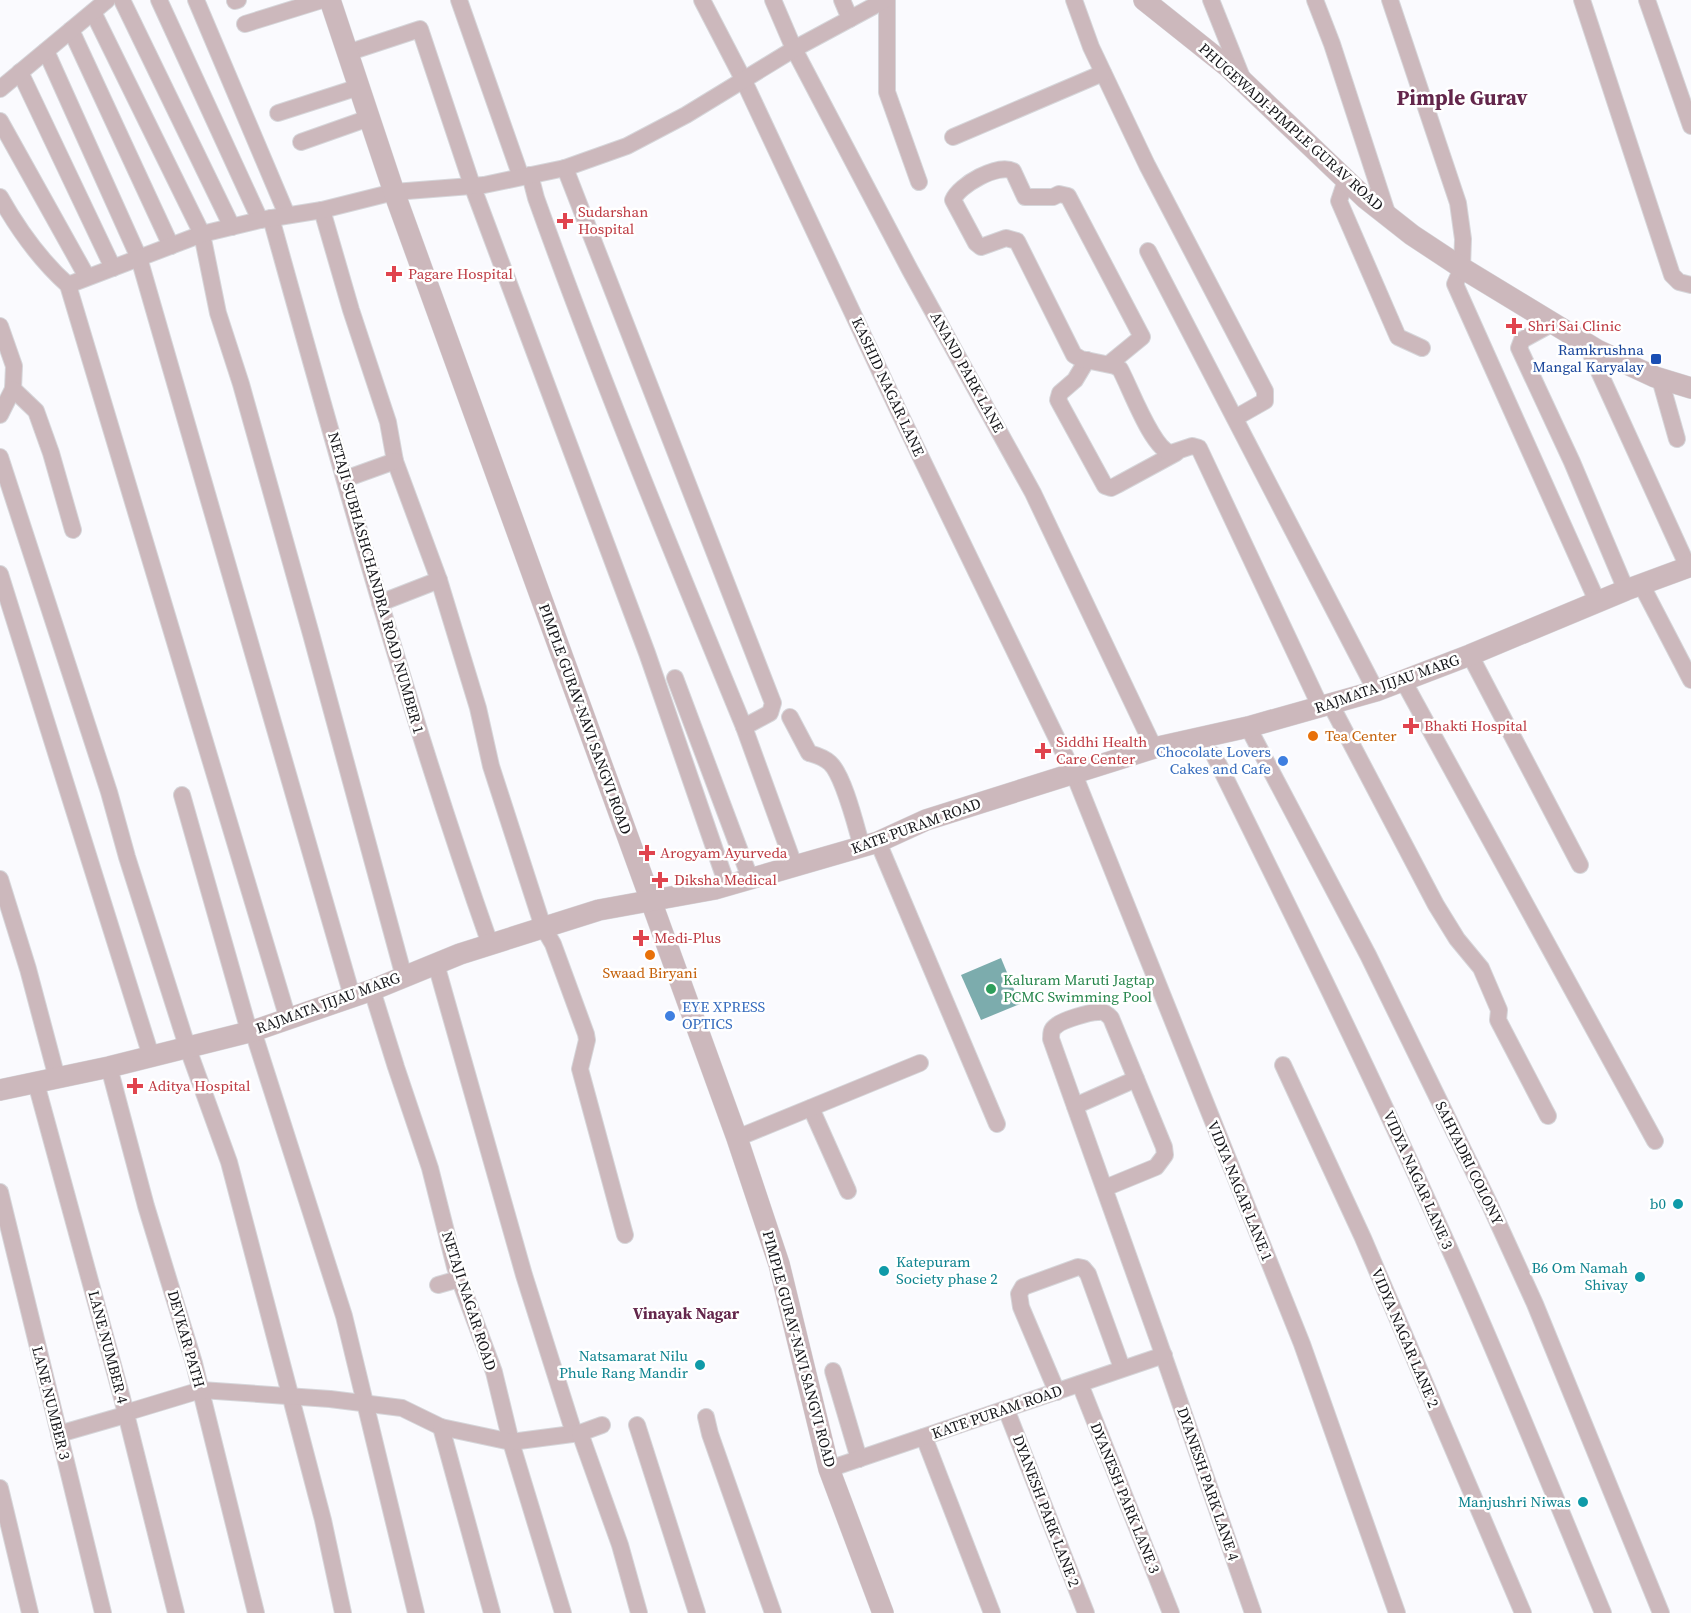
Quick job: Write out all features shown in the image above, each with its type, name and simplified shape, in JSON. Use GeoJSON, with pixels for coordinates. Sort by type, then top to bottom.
{"type":"FeatureCollection","features":[{"type":"Feature","properties":{"kind":"street"},"geometry":{"type":"LineString","coordinates":[[0,89],[107,0]]}},
{"type":"Feature","properties":{"kind":"street"},"geometry":{"type":"LineString","coordinates":[[122,0],[232,227]]}},
{"type":"Feature","properties":{"kind":"street"},"geometry":{"type":"LineString","coordinates":[[159,0],[273,218]]}},
{"type":"Feature","properties":{"kind":"street"},"geometry":{"type":"LineString","coordinates":[[196,0],[273,218]]}},
{"type":"Feature","properties":{"kind":"street"},"geometry":{"type":"LineString","coordinates":[[245,24],[322,0]]}},
{"type":"Feature","properties":{"kind":"street","name":"PIMPLE GURAV-NAVI SANGVI ROAD"},"geometry":{"type":"LineString","coordinates":[[330,0],[394,192],[737,1138],[779,1263],[829,1469],[883,1613]]}},
{"type":"Feature","properties":{"kind":"street"},"geometry":{"type":"LineString","coordinates":[[459,0],[656,514],[744,727],[794,865]]}},
{"type":"Feature","properties":{"kind":"street","name":"KASHID NAGAR LANE"},"geometry":{"type":"LineString","coordinates":[[702,0],[743,79],[899,412],[1074,774]]}},
{"type":"Feature","properties":{"kind":"street","name":"ANAND PARK LANE"},"geometry":{"type":"LineString","coordinates":[[773,0],[794,49],[910,270],[1033,493],[1154,748]]}},
{"type":"Feature","properties":{"kind":"street"},"geometry":{"type":"LineString","coordinates":[[842,0],[850,19]]}},
{"type":"Feature","properties":{"kind":"street"},"geometry":{"type":"LineString","coordinates":[[68,285],[202,234],[322,210],[394,192],[472,185],[565,168],[627,146],[686,115],[794,49],[886,0],[887,92],[919,182]]}},
{"type":"Feature","properties":{"kind":"street"},"geometry":{"type":"LineString","coordinates":[[1074,0],[1090,46],[1103,73],[1158,186],[1264,391],[1265,401],[1235,418]]}},
{"type":"Feature","properties":{"kind":"street","name":"PHUGEWADI-PIMPLE GURAV ROAD"},"geometry":{"type":"LineString","coordinates":[[1144,0],[1228,67],[1365,198],[1412,235],[1586,343],[1660,379],[1691,388]]}},
{"type":"Feature","properties":{"kind":"street"},"geometry":{"type":"LineString","coordinates":[[1211,0],[1245,83]]}},
{"type":"Feature","properties":{"kind":"street"},"geometry":{"type":"LineString","coordinates":[[1315,0],[1332,44],[1389,216]]}},
{"type":"Feature","properties":{"kind":"street"},"geometry":{"type":"LineString","coordinates":[[1390,0],[1458,203],[1463,239],[1462,268],[1455,284],[1597,601]]}},
{"type":"Feature","properties":{"kind":"street"},"geometry":{"type":"LineString","coordinates":[[1582,0],[1672,275],[1679,282],[1691,285]]}},
{"type":"Feature","properties":{"kind":"street"},"geometry":{"type":"LineString","coordinates":[[1647,0],[1691,126]]}},
{"type":"Feature","properties":{"kind":"street"},"geometry":{"type":"LineString","coordinates":[[93,12],[202,234],[218,313],[241,384],[404,977]]}},
{"type":"Feature","properties":{"kind":"street"},"geometry":{"type":"LineString","coordinates":[[347,53],[420,29],[472,185],[647,653],[728,885]]}},
{"type":"Feature","properties":{"kind":"street"},"geometry":{"type":"LineString","coordinates":[[71,30],[171,246]]}},
{"type":"Feature","properties":{"kind":"street","name":"NETAJI NAGAR ROAD"},"geometry":{"type":"LineString","coordinates":[[46,51],[140,258],[362,993],[396,1067],[430,1168],[459,1279],[494,1372],[511,1442],[563,1613]]}},
{"type":"Feature","properties":{"kind":"street"},"geometry":{"type":"LineString","coordinates":[[20,72],[113,268]]}},
{"type":"Feature","properties":{"kind":"street"},"geometry":{"type":"LineString","coordinates":[[953,137],[1103,73]]}},
{"type":"Feature","properties":{"kind":"street"},"geometry":{"type":"LineString","coordinates":[[278,113],[359,87]]}},
{"type":"Feature","properties":{"kind":"street"},"geometry":{"type":"LineString","coordinates":[[301,142],[369,118]]}},
{"type":"Feature","properties":{"kind":"street"},"geometry":{"type":"LineString","coordinates":[[0,121],[87,277]]}},
{"type":"Feature","properties":{"kind":"street"},"geometry":{"type":"LineString","coordinates":[[565,168],[773,703],[770,713],[744,727]]}},
{"type":"Feature","properties":{"kind":"street"},"geometry":{"type":"LineString","coordinates":[[1109,364],[1142,337],[1068,196],[1059,194],[1053,197],[1025,197],[1013,171],[1005,168],[991,171],[959,192],[953,200],[976,243],[981,247],[1006,238],[1017,241],[1074,355],[1120,369],[1152,436],[1162,449],[1176,453]]}},
{"type":"Feature","properties":{"kind":"street"},"geometry":{"type":"LineString","coordinates":[[1346,180],[1339,201],[1398,337],[1422,348]]}},
{"type":"Feature","properties":{"kind":"street"},"geometry":{"type":"LineString","coordinates":[[0,197],[11,217],[54,273],[68,285],[288,1019]]}},
{"type":"Feature","properties":{"kind":"street"},"geometry":{"type":"LineString","coordinates":[[322,210],[351,310],[388,422],[395,461],[439,580],[478,708],[490,766],[543,927],[553,944],[586,1034],[587,1040],[580,1069],[625,1234]]}},
{"type":"Feature","properties":{"kind":"street","name":"NETAJI SUBHASHCHANDRA ROAD NUMBER 1"},"geometry":{"type":"LineString","coordinates":[[273,218],[380,603],[449,828],[490,944]]}},
{"type":"Feature","properties":{"kind":"street"},"geometry":{"type":"LineString","coordinates":[[1148,250],[1376,691]]}},
{"type":"Feature","properties":{"kind":"street"},"geometry":{"type":"LineString","coordinates":[[1553,323],[1522,340],[1519,348],[1633,587],[1691,680]]}},
{"type":"Feature","properties":{"kind":"street"},"geometry":{"type":"LineString","coordinates":[[0,326],[14,366],[13,389],[0,415]]}},
{"type":"Feature","properties":{"kind":"street"},"geometry":{"type":"LineString","coordinates":[[1586,343],[1689,567]]}},
{"type":"Feature","properties":{"kind":"street"},"geometry":{"type":"LineString","coordinates":[[1087,360],[1075,380],[1060,393],[1058,400],[1105,486],[1111,488],[1118,485],[1192,446],[1199,448],[1326,706],[1436,905],[1457,939],[1481,968],[1499,1010],[1498,1020],[1548,1116]]}},
{"type":"Feature","properties":{"kind":"street"},"geometry":{"type":"LineString","coordinates":[[1660,379],[1677,439]]}},
{"type":"Feature","properties":{"kind":"street"},"geometry":{"type":"LineString","coordinates":[[13,389],[36,411],[51,453],[73,531]]}},
{"type":"Feature","properties":{"kind":"street"},"geometry":{"type":"LineString","coordinates":[[0,457],[109,792],[187,1046],[229,1162],[292,1397],[323,1520],[343,1613]]}},
{"type":"Feature","properties":{"kind":"street"},"geometry":{"type":"LineString","coordinates":[[345,479],[395,461]]}},
{"type":"Feature","properties":{"kind":"street","name":"RAJMATA JIJAU MARG"},"geometry":{"type":"LineString","coordinates":[[1074,774],[1154,748],[1248,727],[1376,691],[1470,655],[1597,601],[1689,567]]}},
{"type":"Feature","properties":{"kind":"street"},"geometry":{"type":"LineString","coordinates":[[0,574],[151,1056]]}},
{"type":"Feature","properties":{"kind":"street"},"geometry":{"type":"LineString","coordinates":[[380,603],[439,580]]}},
{"type":"Feature","properties":{"kind":"street"},"geometry":{"type":"LineString","coordinates":[[1470,655],[1580,865]]}},
{"type":"Feature","properties":{"kind":"street"},"geometry":{"type":"LineString","coordinates":[[675,678],[750,878]]}},
{"type":"Feature","properties":{"kind":"street"},"geometry":{"type":"LineString","coordinates":[[1404,681],[1654,1141]]}},
{"type":"Feature","properties":{"kind":"street"},"geometry":{"type":"LineString","coordinates":[[790,717],[808,753],[831,763],[839,777],[997,1124]]}},
{"type":"Feature","properties":{"kind":"street","name":"SAHYADRI COLONY"},"geometry":{"type":"LineString","coordinates":[[1248,727],[1373,966],[1498,1223],[1535,1304],[1661,1613]]}},
{"type":"Feature","properties":{"kind":"street","name":"VIDYA NAGAR LANE 3"},"geometry":{"type":"LineString","coordinates":[[1215,755],[1370,1075],[1431,1209],[1494,1351],[1603,1613]]}},
{"type":"Feature","properties":{"kind":"street","name":"KATE PURAM ROAD"},"geometry":{"type":"LineString","coordinates":[[652,901],[728,885],[870,844],[926,820],[1074,774]]}},
{"type":"Feature","properties":{"kind":"street","name":"VIDYA NAGAR LANE 1"},"geometry":{"type":"LineString","coordinates":[[1074,774],[1302,1344],[1397,1613]]}},
{"type":"Feature","properties":{"kind":"street"},"geometry":{"type":"LineString","coordinates":[[182,795],[251,1031],[338,1295],[367,1404],[416,1613]]}},
{"type":"Feature","properties":{"kind":"street","name":"LANE NUMBER 4"},"geometry":{"type":"LineString","coordinates":[[0,879],[28,969],[46,1080],[125,1414],[176,1613]]}},
{"type":"Feature","properties":{"kind":"street","name":"RAJMATA JIJAU MARG"},"geometry":{"type":"LineString","coordinates":[[0,1090],[109,1067],[251,1031],[362,993],[490,944],[599,910],[652,901]]}},
{"type":"Feature","properties":{"kind":"street"},"geometry":{"type":"LineString","coordinates":[[436,964],[524,1275],[576,1431],[620,1545],[639,1613]]}},
{"type":"Feature","properties":{"kind":"street","name":"DYANESH PARK LANE 4"},"geometry":{"type":"LineString","coordinates":[[1136,1080],[1114,1024],[1106,1013],[1099,1011],[1064,1021],[1055,1026],[1051,1032],[1253,1613]]}},
{"type":"Feature","properties":{"kind":"street"},"geometry":{"type":"LineString","coordinates":[[737,1138],[920,1063]]}},
{"type":"Feature","properties":{"kind":"street","name":"VIDYA NAGAR LANE 2"},"geometry":{"type":"LineString","coordinates":[[1283,1065],[1363,1238],[1523,1613]]}},
{"type":"Feature","properties":{"kind":"street","name":"DEVKAR PATH"},"geometry":{"type":"LineString","coordinates":[[109,1067],[146,1206],[201,1390],[256,1613]]}},
{"type":"Feature","properties":{"kind":"street"},"geometry":{"type":"LineString","coordinates":[[1075,1106],[1136,1080],[1164,1147],[1165,1155],[1156,1167],[1105,1188]]}},
{"type":"Feature","properties":{"kind":"street"},"geometry":{"type":"LineString","coordinates":[[811,1108],[848,1191]]}},
{"type":"Feature","properties":{"kind":"street","name":"LANE NUMBER 3"},"geometry":{"type":"LineString","coordinates":[[0,1192],[103,1613]]}},
{"type":"Feature","properties":{"kind":"street"},"geometry":{"type":"LineString","coordinates":[[1057,1392],[1021,1307],[1019,1294],[1023,1287],[1078,1267],[1083,1268],[1088,1274],[1122,1368]]}},
{"type":"Feature","properties":{"kind":"street"},"geometry":{"type":"LineString","coordinates":[[438,1286],[459,1279]]}},
{"type":"Feature","properties":{"kind":"street","name":"KATE PURAM ROAD"},"geometry":{"type":"LineString","coordinates":[[829,1469],[1164,1355]]}},
{"type":"Feature","properties":{"kind":"street"},"geometry":{"type":"LineString","coordinates":[[833,1371],[859,1459]]}},
{"type":"Feature","properties":{"kind":"street","name":"DYANESH PARK LANE 3"},"geometry":{"type":"LineString","coordinates":[[1080,1384],[1171,1613]]}},
{"type":"Feature","properties":{"kind":"street"},"geometry":{"type":"LineString","coordinates":[[59,1434],[201,1390],[330,1398],[402,1408],[441,1427],[511,1442],[602,1425]]}},
{"type":"Feature","properties":{"kind":"street","name":"DYANESH PARK LANE 2"},"geometry":{"type":"LineString","coordinates":[[1006,1409],[1086,1613]]}},
{"type":"Feature","properties":{"kind":"street"},"geometry":{"type":"LineString","coordinates":[[706,1417],[773,1613]]}},
{"type":"Feature","properties":{"kind":"street"},"geometry":{"type":"LineString","coordinates":[[637,1425],[698,1613]]}},
{"type":"Feature","properties":{"kind":"street"},"geometry":{"type":"LineString","coordinates":[[441,1427],[492,1613]]}},
{"type":"Feature","properties":{"kind":"street"},"geometry":{"type":"LineString","coordinates":[[924,1437],[992,1613]]}},
{"type":"Feature","properties":{"kind":"street"},"geometry":{"type":"LineString","coordinates":[[0,1488],[30,1613]]}},
{"type":"Feature","properties":{"kind":"water","name":"Kaluram Maruti Jagtap PCMC Swimming Pool"},"geometry":{"type":"Polygon","coordinates":[[[1001,958],[1020,1004],[981,1020],[961,975],[1001,958]]]}},
{"type":"Feature","properties":{"kind":"place","name":"Sudarshan Hospital"},"geometry":{"type":"Point","coordinates":[565,221]}},
{"type":"Feature","properties":{"kind":"place","name":"Pagare Hospital"},"geometry":{"type":"Point","coordinates":[394,274]}},
{"type":"Feature","properties":{"kind":"place","name":"Shri Sai Clinic"},"geometry":{"type":"Point","coordinates":[1514,326]}},
{"type":"Feature","properties":{"kind":"place","name":"Ramkrushna Mangal Karyalay"},"geometry":{"type":"Point","coordinates":[1656,359]}},
{"type":"Feature","properties":{"kind":"place","name":"Bhakti Hospital"},"geometry":{"type":"Point","coordinates":[1411,726]}},
{"type":"Feature","properties":{"kind":"place","name":"Tea Center"},"geometry":{"type":"Point","coordinates":[1313,736]}},
{"type":"Feature","properties":{"kind":"place","name":"Siddhi Health Care Center"},"geometry":{"type":"Point","coordinates":[1043,751]}},
{"type":"Feature","properties":{"kind":"place","name":"Chocolate Lovers Cakes and Cafe"},"geometry":{"type":"Point","coordinates":[1283,761]}},
{"type":"Feature","properties":{"kind":"place","name":"Arogyam Ayurveda"},"geometry":{"type":"Point","coordinates":[647,853]}},
{"type":"Feature","properties":{"kind":"place","name":"Diksha Medical"},"geometry":{"type":"Point","coordinates":[660,880]}},
{"type":"Feature","properties":{"kind":"place","name":"Medi-Plus"},"geometry":{"type":"Point","coordinates":[641,938]}},
{"type":"Feature","properties":{"kind":"place","name":"Swaad Biryani"},"geometry":{"type":"Point","coordinates":[650,955]}},
{"type":"Feature","properties":{"kind":"place","name":"Kaluram Maruti Jagtap PCMC Swimming Pool"},"geometry":{"type":"Point","coordinates":[991,989]}},
{"type":"Feature","properties":{"kind":"place","name":"EYE XPRESS OPTICS"},"geometry":{"type":"Point","coordinates":[670,1016]}},
{"type":"Feature","properties":{"kind":"place","name":"Aditya Hospital"},"geometry":{"type":"Point","coordinates":[135,1086]}},
{"type":"Feature","properties":{"kind":"place","name":"b0"},"geometry":{"type":"Point","coordinates":[1678,1204]}},
{"type":"Feature","properties":{"kind":"place","name":"Katepuram Society phase 2"},"geometry":{"type":"Point","coordinates":[884,1271]}},
{"type":"Feature","properties":{"kind":"place","name":"B6 Om Namah Shivay"},"geometry":{"type":"Point","coordinates":[1640,1277]}},
{"type":"Feature","properties":{"kind":"place","name":"Natsamarat Nilu Phule Rang Mandir"},"geometry":{"type":"Point","coordinates":[700,1365]}},
{"type":"Feature","properties":{"kind":"place","name":"Manjushri Niwas"},"geometry":{"type":"Point","coordinates":[1583,1502]}},
{"type":"Feature","properties":{"kind":"district","name":"Pimple Gurav"},"geometry":{"type":"Point","coordinates":[1462,98]}},
{"type":"Feature","properties":{"kind":"district","name":"Vinayak Nagar"},"geometry":{"type":"Point","coordinates":[686,1313]}}]}
